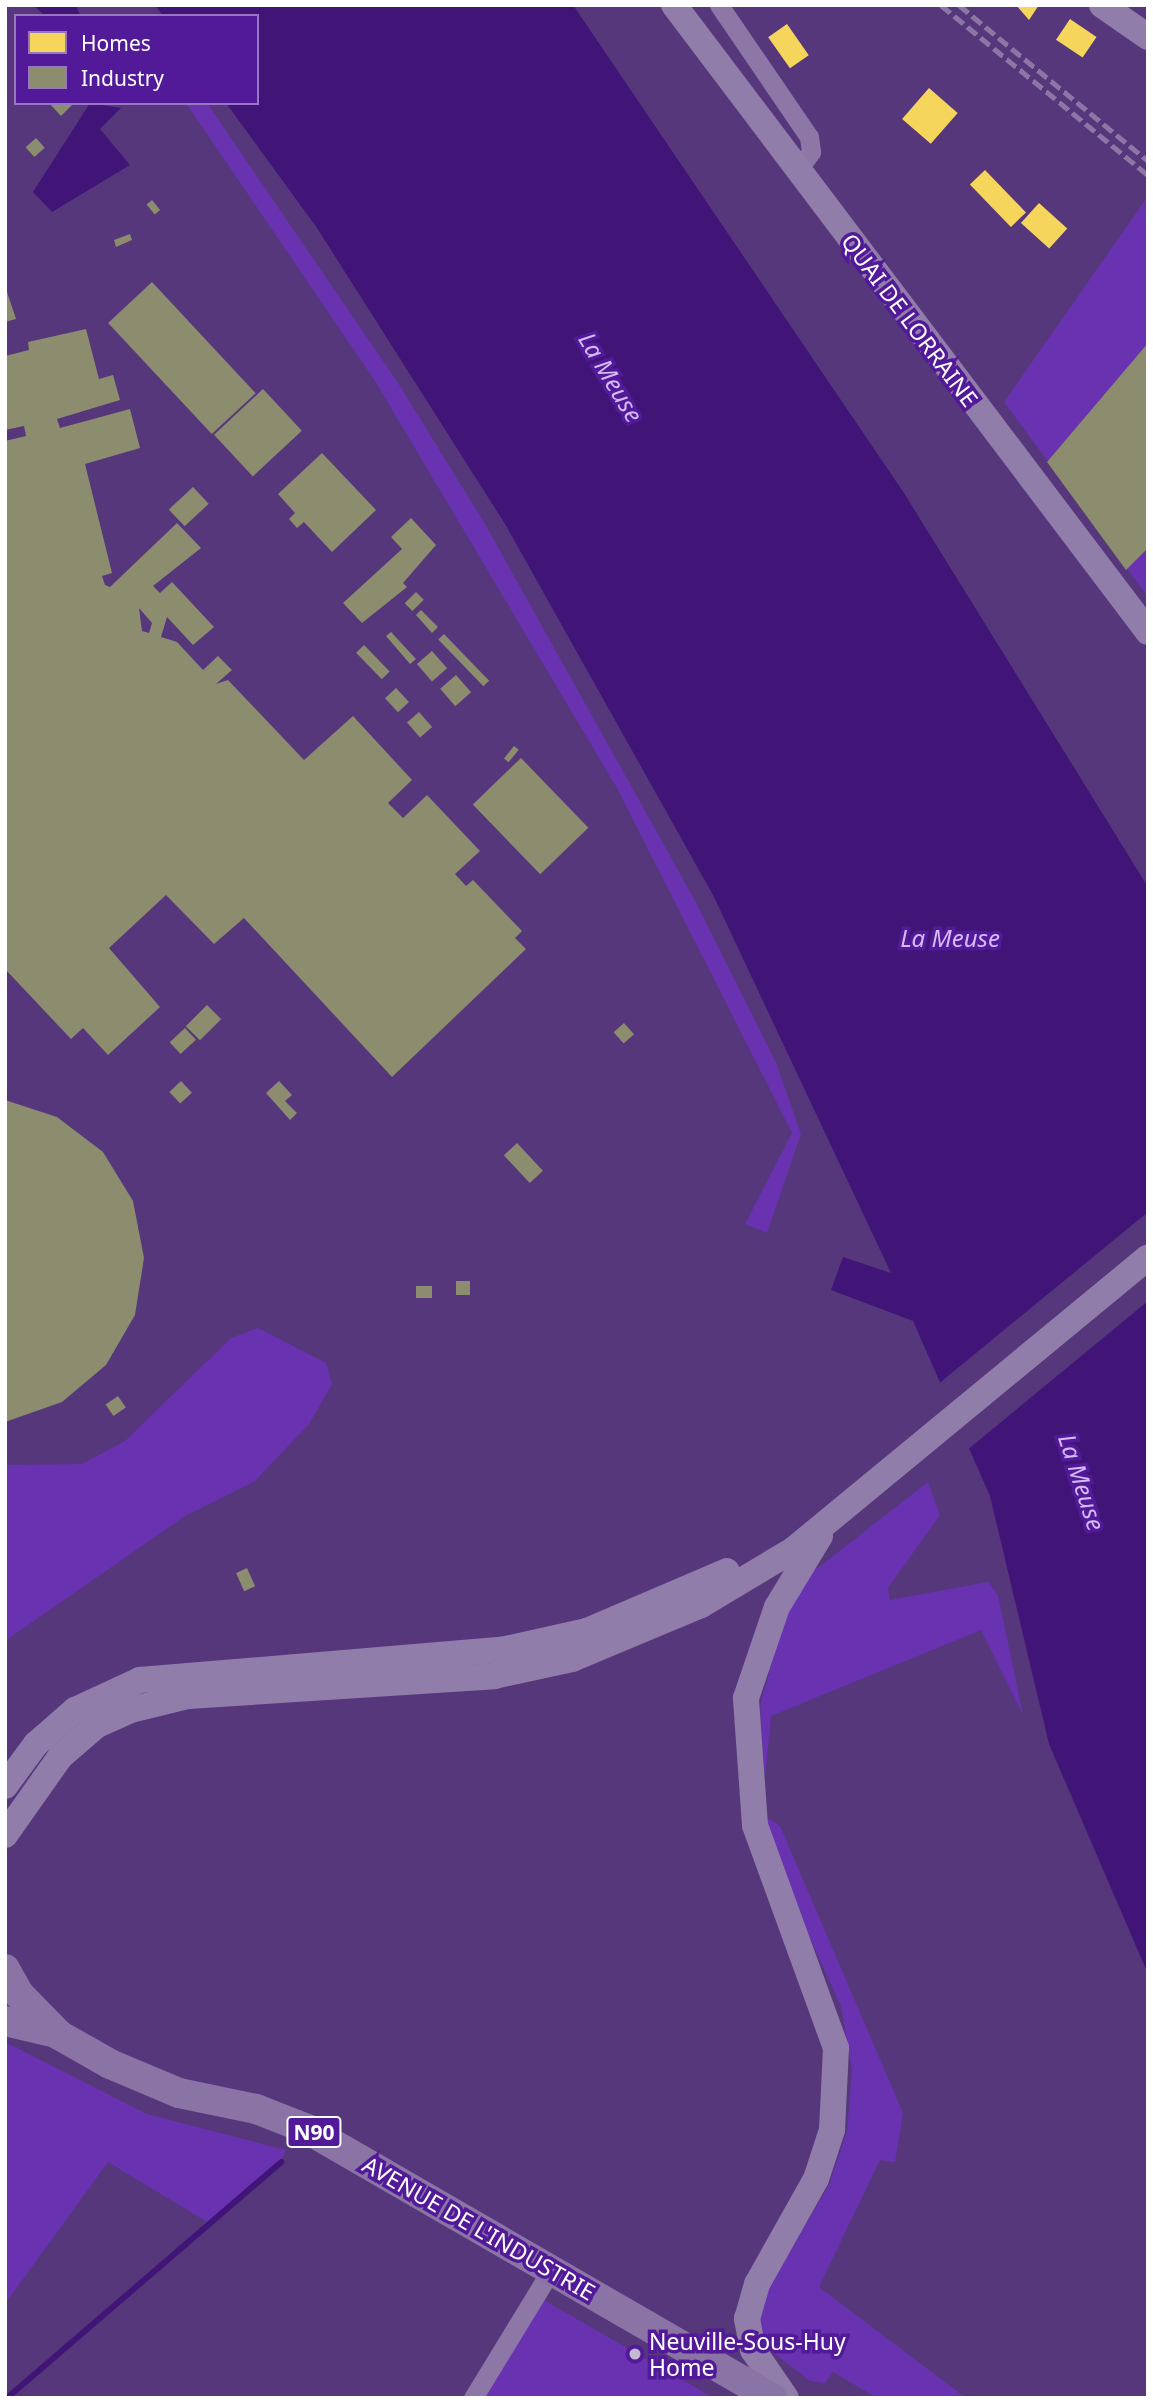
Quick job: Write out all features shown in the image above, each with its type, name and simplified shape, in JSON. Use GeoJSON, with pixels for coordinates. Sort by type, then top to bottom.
{"type":"FeatureCollection","features":[{"type":"Feature","properties":{"kind":"main road","name":"QUAI DE LORRAINE"},"geometry":{"type":"LineString","coordinates":[[674,5],[1148,632]]}},
{"type":"Feature","properties":{"kind":"main road"},"geometry":{"type":"LineString","coordinates":[[1102,5],[1148,37]]}},
{"type":"Feature","properties":{"kind":"main road"},"geometry":{"type":"LineString","coordinates":[[5,1835],[60,1757],[97,1725],[130,1710],[188,1696],[494,1676],[572,1660],[713,1598],[783,1557],[1148,1257]]}},
{"type":"Feature","properties":{"kind":"main road"},"geometry":{"type":"LineString","coordinates":[[5,1786],[36,1744],[75,1710],[140,1680],[501,1650],[587,1631],[681,1594],[834,1514]]}},
{"type":"Feature","properties":{"kind":"main road"},"geometry":{"type":"LineString","coordinates":[[786,2398],[753,2350],[747,2319],[757,2284],[816,2179],[832,2130],[836,2048],[755,1825],[746,1698],[777,1606],[834,1514]]}},
{"type":"Feature","properties":{"kind":"main road","name":"N90"},"geometry":{"type":"LineString","coordinates":[[5,1969],[19,1994],[59,2035]]}},
{"type":"Feature","properties":{"kind":"main road","name":"N90"},"geometry":{"type":"LineString","coordinates":[[5,2021],[59,2035]]}},
{"type":"Feature","properties":{"kind":"main road","name":"AVENUE DE L'INDUSTRIE"},"geometry":{"type":"LineString","coordinates":[[59,2035],[143,2080],[307,2129],[772,2398]]}},
{"type":"Feature","properties":{"kind":"street"},"geometry":{"type":"LineString","coordinates":[[719,5],[810,137],[811,152],[798,170]]}},
{"type":"Feature","properties":{"kind":"street"},"geometry":{"type":"LineString","coordinates":[[472,2398],[551,2270]]}},
{"type":"Feature","properties":{"kind":"shaded area"},"geometry":{"type":"Polygon","coordinates":[[[187,105],[208,105],[398,383],[484,522],[693,897],[777,1065],[801,1134],[767,1233],[745,1224],[792,1133],[617,788],[375,381],[187,105]]]}},
{"type":"Feature","properties":{"kind":"shaded area"},"geometry":{"type":"Polygon","coordinates":[[[1148,196],[1148,597],[1004,402],[1148,196]]]}},
{"type":"Feature","properties":{"kind":"shaded area"},"geometry":{"type":"Polygon","coordinates":[[[258,1328],[326,1363],[332,1384],[309,1424],[255,1481],[185,1516],[5,1641],[5,1465],[82,1464],[125,1441],[231,1338],[258,1328]]]}},
{"type":"Feature","properties":{"kind":"shaded area"},"geometry":{"type":"Polygon","coordinates":[[[928,1482],[940,1515],[888,1588],[890,1600],[988,1582],[998,1595],[1023,1715],[981,1630],[771,1716],[765,1779],[760,1706],[781,1628],[806,1577],[928,1482]]]}},
{"type":"Feature","properties":{"kind":"shaded area"},"geometry":{"type":"Polygon","coordinates":[[[770,1819],[780,1826],[903,2113],[895,2162],[880,2160],[819,2287],[966,2398],[877,2398],[833,2372],[825,2383],[810,2381],[765,2346],[758,2322],[765,2294],[829,2185],[847,2131],[852,2069],[841,2006],[796,1908],[763,1820],[770,1819]]]}},
{"type":"Feature","properties":{"kind":"shaded area"},"geometry":{"type":"Polygon","coordinates":[[[5,2042],[147,2114],[286,2150],[281,2162],[209,2223],[108,2162],[5,2304],[5,2042]]]}},
{"type":"Feature","properties":{"kind":"shaded area"},"geometry":{"type":"Polygon","coordinates":[[[535,2295],[714,2398],[473,2398],[535,2295]]]}},
{"type":"Feature","properties":{"kind":"water"},"geometry":{"type":"Polygon","coordinates":[[[33,5],[76,5],[80,14],[43,14],[33,5]]]}},
{"type":"Feature","properties":{"kind":"water","name":"La Meuse"},"geometry":{"type":"Polygon","coordinates":[[[155,5],[573,5],[904,493],[1148,887],[1148,1974],[1049,1744],[990,1496],[913,1321],[831,1290],[843,1257],[891,1273],[713,895],[505,524],[317,228],[227,105],[259,105],[259,14],[162,14],[155,5]]]}},
{"type":"Feature","properties":{"kind":"water"},"geometry":{"type":"Polygon","coordinates":[[[89,105],[121,108],[100,129],[130,165],[52,212],[33,192],[89,105]]]}},
{"type":"Feature","properties":{"kind":"pier"},"geometry":{"type":"Polygon","coordinates":[[[1148,1212],[1148,1301],[966,1451],[937,1385],[1148,1212]]]}},
{"type":"Feature","properties":{"kind":"building: Homes"},"geometry":{"type":"Polygon","coordinates":[[[1016,5],[1039,5],[1029,20],[1016,5]]]}},
{"type":"Feature","properties":{"kind":"building: Homes"},"geometry":{"type":"Polygon","coordinates":[[[1070,19],[1097,37],[1083,58],[1056,40],[1070,19]]]}},
{"type":"Feature","properties":{"kind":"building: Homes"},"geometry":{"type":"Polygon","coordinates":[[[787,24],[809,55],[790,68],[768,37],[787,24]]]}},
{"type":"Feature","properties":{"kind":"building: Homes"},"geometry":{"type":"Polygon","coordinates":[[[929,88],[958,113],[931,144],[902,119],[929,88]]]}},
{"type":"Feature","properties":{"kind":"building: Homes"},"geometry":{"type":"Polygon","coordinates":[[[985,170],[1026,212],[1011,227],[970,185],[985,170]]]}},
{"type":"Feature","properties":{"kind":"building: Homes"},"geometry":{"type":"Polygon","coordinates":[[[1039,203],[1067,228],[1049,248],[1021,223],[1039,203]]]}},
{"type":"Feature","properties":{"kind":"building: Industry"},"geometry":{"type":"Polygon","coordinates":[[[51,105],[72,105],[61,116],[51,105]]]}},
{"type":"Feature","properties":{"kind":"building: Industry"},"geometry":{"type":"Polygon","coordinates":[[[36,138],[45,148],[34,157],[26,147],[36,138]]]}},
{"type":"Feature","properties":{"kind":"building: Industry"},"geometry":{"type":"Polygon","coordinates":[[[152,200],[160,210],[155,215],[147,204],[152,200]]]}},
{"type":"Feature","properties":{"kind":"building: Industry"},"geometry":{"type":"Polygon","coordinates":[[[130,234],[132,240],[116,247],[114,240],[130,234]]]}},
{"type":"Feature","properties":{"kind":"building: Industry"},"geometry":{"type":"Polygon","coordinates":[[[152,282],[256,393],[212,434],[108,323],[152,282]]]}},
{"type":"Feature","properties":{"kind":"building: Industry"},"geometry":{"type":"Polygon","coordinates":[[[5,286],[16,319],[5,322],[5,286]]]}},
{"type":"Feature","properties":{"kind":"building: Industry"},"geometry":{"type":"Polygon","coordinates":[[[86,329],[99,379],[113,375],[120,400],[57,419],[60,428],[130,409],[140,448],[85,464],[112,573],[102,576],[105,585],[110,587],[177,523],[201,548],[153,586],[160,593],[172,582],[214,627],[193,645],[167,617],[161,637],[177,642],[203,670],[218,656],[232,670],[216,684],[228,680],[304,760],[353,716],[412,780],[388,803],[403,818],[427,795],[480,851],[455,874],[466,886],[473,880],[522,931],[515,938],[526,949],[392,1077],[244,918],[214,944],[166,895],[109,948],[160,1007],[108,1055],[83,1028],[71,1039],[5,969],[5,441],[26,436],[24,426],[5,430],[5,356],[29,350],[28,342],[86,329]],[[139,608],[142,631],[149,633],[152,623],[139,608]]]}},
{"type":"Feature","properties":{"kind":"building: Industry"},"geometry":{"type":"Polygon","coordinates":[[[1148,343],[1148,548],[1126,570],[1047,462],[1148,343]]]}},
{"type":"Feature","properties":{"kind":"building: Industry"},"geometry":{"type":"Polygon","coordinates":[[[263,389],[302,431],[253,476],[214,435],[263,389]]]}},
{"type":"Feature","properties":{"kind":"building: Industry"},"geometry":{"type":"Polygon","coordinates":[[[322,453],[376,510],[332,552],[304,522],[297,528],[289,519],[295,513],[278,494],[322,453]]]}},
{"type":"Feature","properties":{"kind":"building: Industry"},"geometry":{"type":"Polygon","coordinates":[[[193,487],[209,504],[185,526],[169,510],[193,487]]]}},
{"type":"Feature","properties":{"kind":"building: Industry"},"geometry":{"type":"Polygon","coordinates":[[[411,518],[436,545],[403,583],[407,587],[362,623],[343,603],[402,549],[391,537],[411,518]]]}},
{"type":"Feature","properties":{"kind":"building: Industry"},"geometry":{"type":"Polygon","coordinates":[[[416,592],[424,600],[412,611],[405,603],[416,592]]]}},
{"type":"Feature","properties":{"kind":"building: Industry"},"geometry":{"type":"Polygon","coordinates":[[[421,610],[438,627],[432,633],[416,615],[421,610]]]}},
{"type":"Feature","properties":{"kind":"building: Industry"},"geometry":{"type":"Polygon","coordinates":[[[391,632],[416,659],[410,664],[386,636],[391,632]]]}},
{"type":"Feature","properties":{"kind":"building: Industry"},"geometry":{"type":"Polygon","coordinates":[[[444,634],[489,681],[483,686],[438,640],[444,634]]]}},
{"type":"Feature","properties":{"kind":"building: Industry"},"geometry":{"type":"Polygon","coordinates":[[[364,645],[390,672],[382,679],[356,653],[364,645]]]}},
{"type":"Feature","properties":{"kind":"building: Industry"},"geometry":{"type":"Polygon","coordinates":[[[432,651],[447,668],[432,681],[417,664],[432,651]]]}},
{"type":"Feature","properties":{"kind":"building: Industry"},"geometry":{"type":"Polygon","coordinates":[[[456,675],[471,692],[455,706],[440,689],[456,675]]]}},
{"type":"Feature","properties":{"kind":"building: Industry"},"geometry":{"type":"Polygon","coordinates":[[[396,688],[409,702],[398,712],[385,698],[396,688]]]}},
{"type":"Feature","properties":{"kind":"building: Industry"},"geometry":{"type":"Polygon","coordinates":[[[419,712],[432,727],[420,738],[407,722],[419,712]]]}},
{"type":"Feature","properties":{"kind":"building: Industry"},"geometry":{"type":"Polygon","coordinates":[[[514,746],[519,750],[509,762],[504,758],[514,746]]]}},
{"type":"Feature","properties":{"kind":"building: Industry"},"geometry":{"type":"Polygon","coordinates":[[[521,758],[588,828],[540,874],[473,805],[521,758]]]}},
{"type":"Feature","properties":{"kind":"building: Industry"},"geometry":{"type":"Polygon","coordinates":[[[207,1005],[221,1019],[200,1040],[186,1026],[207,1005]]]}},
{"type":"Feature","properties":{"kind":"building: Industry"},"geometry":{"type":"Polygon","coordinates":[[[624,1023],[634,1034],[624,1044],[614,1032],[624,1023]]]}},
{"type":"Feature","properties":{"kind":"building: Industry"},"geometry":{"type":"Polygon","coordinates":[[[185,1028],[196,1040],[181,1054],[170,1042],[185,1028]]]}},
{"type":"Feature","properties":{"kind":"building: Industry"},"geometry":{"type":"Polygon","coordinates":[[[181,1081],[192,1093],[180,1104],[169,1092],[181,1081]]]}},
{"type":"Feature","properties":{"kind":"building: Industry"},"geometry":{"type":"Polygon","coordinates":[[[279,1081],[292,1095],[285,1101],[297,1113],[290,1120],[266,1093],[279,1081]]]}},
{"type":"Feature","properties":{"kind":"building: Industry"},"geometry":{"type":"Polygon","coordinates":[[[5,1100],[57,1117],[103,1152],[133,1201],[144,1258],[135,1315],[106,1365],[62,1402],[5,1422],[5,1100]]]}},
{"type":"Feature","properties":{"kind":"building: Industry"},"geometry":{"type":"Polygon","coordinates":[[[517,1143],[543,1171],[530,1183],[504,1155],[517,1143]]]}},
{"type":"Feature","properties":{"kind":"building: Industry"},"geometry":{"type":"Polygon","coordinates":[[[456,1281],[470,1281],[470,1295],[456,1295],[456,1281]]]}},
{"type":"Feature","properties":{"kind":"building: Industry"},"geometry":{"type":"Polygon","coordinates":[[[416,1286],[432,1286],[432,1298],[416,1298],[416,1286]]]}},
{"type":"Feature","properties":{"kind":"building: Industry"},"geometry":{"type":"Polygon","coordinates":[[[118,1396],[126,1408],[113,1416],[106,1404],[118,1396]]]}},
{"type":"Feature","properties":{"kind":"building: Industry"},"geometry":{"type":"Polygon","coordinates":[[[247,1568],[255,1586],[244,1591],[236,1573],[247,1568]]]}},
{"type":"Feature","properties":{"kind":"waterway"},"geometry":{"type":"LineString","coordinates":[[7,2398],[281,2162]]}},
{"type":"Feature","properties":{"kind":"railway"},"geometry":{"type":"LineString","coordinates":[[941,5],[1148,175]]}},
{"type":"Feature","properties":{"kind":"railway"},"geometry":{"type":"LineString","coordinates":[[959,5],[1148,161]]}},
{"type":"Feature","properties":{"kind":"place","name":"Neuville-Sous-Huy Home"},"geometry":{"type":"Point","coordinates":[635,2354]}}]}
